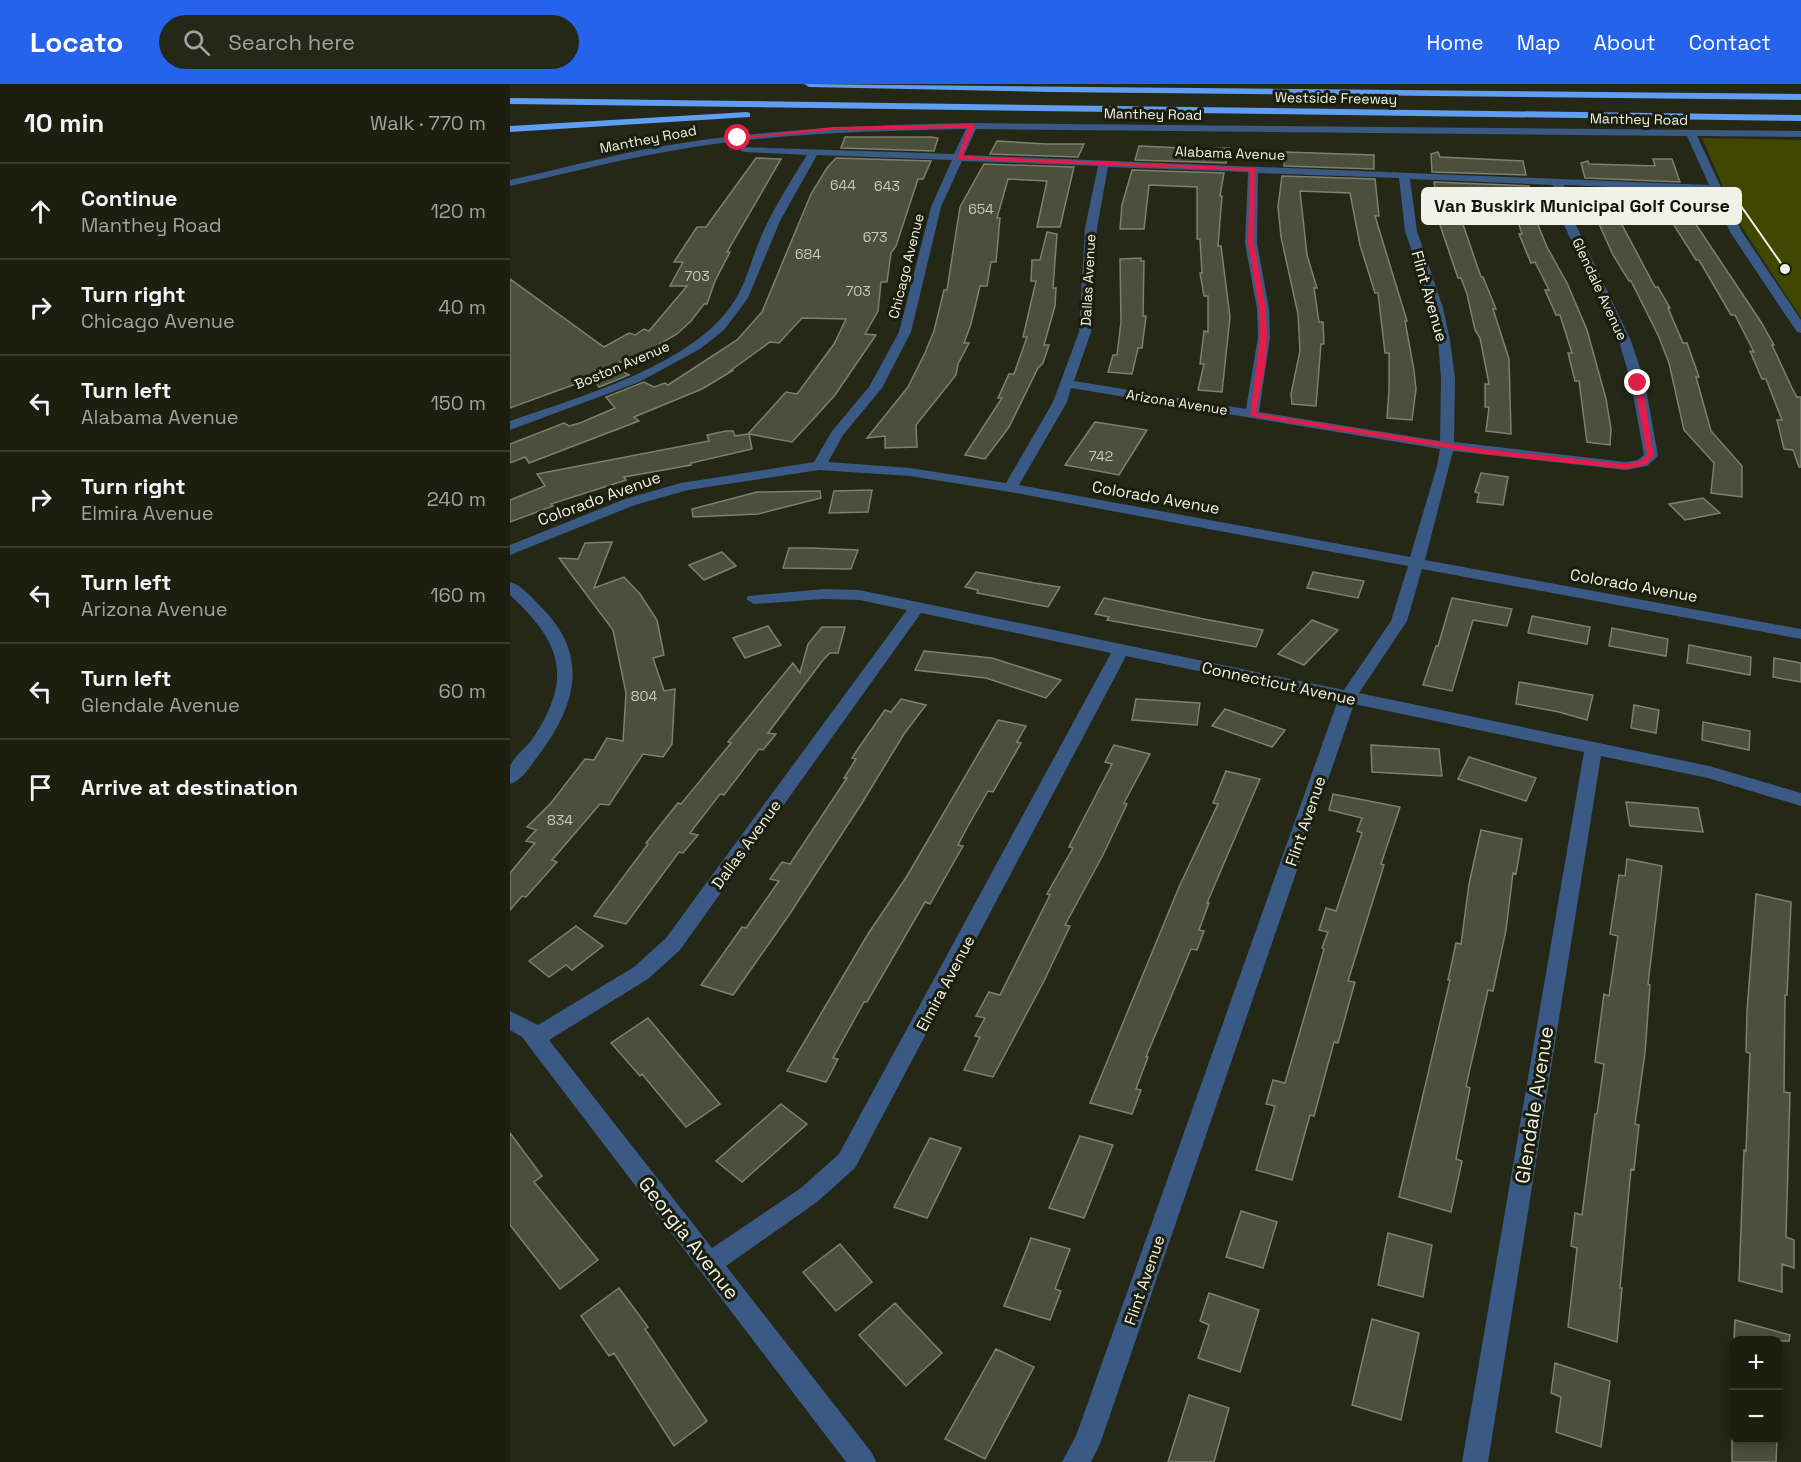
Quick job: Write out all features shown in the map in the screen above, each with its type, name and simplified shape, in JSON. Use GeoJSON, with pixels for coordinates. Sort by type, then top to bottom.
{"type":"FeatureCollection","features":[{"type":"Feature","properties":{"kind":"highway","name":"Westside Freeway"},"geometry":{"type":"LineString","coordinates":[[809,84],[1051,89],[1801,97]]}},
{"type":"Feature","properties":{"kind":"highway"},"geometry":{"type":"LineString","coordinates":[[1009,84],[1051,89]]}},
{"type":"Feature","properties":{"kind":"highway","name":"Westside Freeway"},"geometry":{"type":"LineString","coordinates":[[510,101],[1801,118]]}},
{"type":"Feature","properties":{"kind":"highway"},"geometry":{"type":"LineString","coordinates":[[510,129],[782,113],[1040,108]]}},
{"type":"Feature","properties":{"kind":"street","name":"Manthey Road"},"geometry":{"type":"LineString","coordinates":[[510,183],[641,153],[738,138],[833,129],[972,126],[1801,134]]}},
{"type":"Feature","properties":{"kind":"street","name":"Chicago Avenue"},"geometry":{"type":"LineString","coordinates":[[819,466],[837,435],[879,381],[905,332],[936,207],[972,126]]}},
{"type":"Feature","properties":{"kind":"street"},"geometry":{"type":"LineString","coordinates":[[1691,133],[1736,232],[1801,329]]}},
{"type":"Feature","properties":{"kind":"street","name":"Alabama Avenue"},"geometry":{"type":"LineString","coordinates":[[745,149],[1715,188]]}},
{"type":"Feature","properties":{"kind":"street","name":"Boston Avenue"},"geometry":{"type":"LineString","coordinates":[[510,426],[667,363],[699,344],[721,327],[742,297],[774,221],[814,152]]}},
{"type":"Feature","properties":{"kind":"street","name":"Dallas Avenue"},"geometry":{"type":"LineString","coordinates":[[1010,488],[1060,402],[1085,332],[1091,228],[1104,163]]}},
{"type":"Feature","properties":{"kind":"street"},"geometry":{"type":"LineString","coordinates":[[1252,414],[1264,337],[1263,309],[1251,243],[1253,169]]}},
{"type":"Feature","properties":{"kind":"street","name":"Flint Avenue"},"geometry":{"type":"LineString","coordinates":[[1075,1462],[1087,1444],[1348,697],[1394,633],[1418,563],[1444,466],[1447,446],[1448,378],[1444,340],[1437,308],[1411,231],[1404,176]]}},
{"type":"Feature","properties":{"kind":"street","name":"Glendale Avenue"},"geometry":{"type":"LineString","coordinates":[[1558,182],[1568,221],[1613,312],[1638,383],[1651,456],[1642,463]]}},
{"type":"Feature","properties":{"kind":"street","name":"Arizona Avenue"},"geometry":{"type":"LineString","coordinates":[[1068,384],[1447,446],[1597,464],[1626,466],[1642,463]]}},
{"type":"Feature","properties":{"kind":"street","name":"Colorado Avenue"},"geometry":{"type":"LineString","coordinates":[[510,550],[593,516],[662,492],[722,479],[819,466],[910,471],[1801,634]]}},
{"type":"Feature","properties":{"kind":"street"},"geometry":{"type":"LineString","coordinates":[[510,586],[552,630],[561,648],[565,670],[561,705],[553,723],[510,778]]}},
{"type":"Feature","properties":{"kind":"street","name":"Connecticut Avenue"},"geometry":{"type":"LineString","coordinates":[[754,599],[848,594],[1709,772],[1801,800]]}},
{"type":"Feature","properties":{"kind":"street","name":"Dallas Avenue"},"geometry":{"type":"LineString","coordinates":[[535,1038],[641,973],[673,944],[916,608]]}},
{"type":"Feature","properties":{"kind":"street","name":"Elmira Avenue"},"geometry":{"type":"LineString","coordinates":[[709,1264],[809,1195],[847,1161],[1121,650]]}},
{"type":"Feature","properties":{"kind":"street","name":"Glendale Avenue"},"geometry":{"type":"LineString","coordinates":[[1475,1462],[1593,749]]}},
{"type":"Feature","properties":{"kind":"street","name":"Georgia Avenue"},"geometry":{"type":"LineString","coordinates":[[510,1020],[530,1031],[863,1462]]}},
{"type":"Feature","properties":{"kind":"green space"},"geometry":{"type":"Polygon","coordinates":[[[1702,138],[1801,140],[1801,318],[1738,221],[1702,138]]]}},
{"type":"Feature","properties":{"kind":"building"},"geometry":{"type":"Polygon","coordinates":[[[845,137],[938,138],[934,151],[841,148],[845,137]]]}},
{"type":"Feature","properties":{"kind":"building"},"geometry":{"type":"Polygon","coordinates":[[[997,141],[1084,144],[1078,157],[990,154],[997,141]]]}},
{"type":"Feature","properties":{"kind":"building"},"geometry":{"type":"Polygon","coordinates":[[[1139,146],[1229,148],[1226,163],[1135,160],[1139,146]]]}},
{"type":"Feature","properties":{"kind":"building"},"geometry":{"type":"Polygon","coordinates":[[[1285,152],[1374,155],[1374,169],[1284,166],[1285,152]]]}},
{"type":"Feature","properties":{"kind":"building"},"geometry":{"type":"Polygon","coordinates":[[[1438,152],[1440,157],[1523,161],[1526,175],[1432,172],[1431,154],[1438,152]]]}},
{"type":"Feature","properties":{"kind":"building"},"geometry":{"type":"Polygon","coordinates":[[[756,158],[781,159],[727,252],[730,252],[715,281],[707,304],[704,304],[691,321],[677,334],[625,364],[623,361],[611,366],[629,375],[599,387],[592,378],[510,408],[510,279],[604,347],[629,333],[635,335],[644,329],[649,331],[687,286],[670,286],[683,262],[674,262],[697,227],[706,227],[756,158]]]}},
{"type":"Feature","properties":{"kind":"building"},"geometry":{"type":"Polygon","coordinates":[[[836,158],[931,161],[923,179],[918,179],[896,246],[891,253],[887,282],[881,282],[878,311],[865,334],[876,335],[835,395],[792,442],[749,434],[752,449],[691,463],[691,465],[624,477],[626,480],[551,504],[553,506],[510,522],[510,500],[545,486],[537,474],[709,441],[707,435],[726,431],[733,431],[735,436],[748,434],[786,392],[797,394],[834,344],[846,319],[802,318],[779,343],[770,342],[730,371],[732,371],[702,389],[634,417],[639,421],[529,463],[525,457],[510,463],[510,444],[564,423],[569,426],[580,423],[615,408],[606,397],[644,382],[654,387],[665,383],[668,385],[737,340],[762,312],[811,194],[836,158]]]}},
{"type":"Feature","properties":{"kind":"building"},"geometry":{"type":"Polygon","coordinates":[[[1653,159],[1672,159],[1680,182],[1585,178],[1581,163],[1588,161],[1589,164],[1655,166],[1653,159]]]}},
{"type":"Feature","properties":{"kind":"building"},"geometry":{"type":"Polygon","coordinates":[[[984,164],[1074,167],[1060,227],[1037,227],[1047,181],[1008,179],[997,218],[1000,218],[996,262],[991,262],[987,286],[980,286],[964,343],[969,343],[958,364],[956,375],[916,425],[917,447],[885,448],[885,436],[867,438],[908,387],[925,353],[934,331],[944,290],[947,290],[960,207],[984,164]]]}},
{"type":"Feature","properties":{"kind":"building"},"geometry":{"type":"Polygon","coordinates":[[[1132,170],[1224,173],[1220,196],[1222,196],[1218,246],[1221,246],[1230,317],[1222,392],[1198,390],[1204,364],[1200,364],[1204,331],[1208,332],[1208,296],[1204,296],[1200,273],[1202,273],[1200,239],[1197,239],[1197,187],[1149,185],[1144,229],[1120,229],[1122,205],[1132,170]]]}},
{"type":"Feature","properties":{"kind":"building"},"geometry":{"type":"Polygon","coordinates":[[[1282,176],[1375,179],[1379,216],[1375,216],[1407,321],[1405,321],[1416,389],[1412,420],[1387,418],[1389,353],[1385,353],[1378,293],[1375,293],[1360,245],[1350,193],[1300,191],[1307,255],[1317,288],[1314,288],[1319,322],[1323,322],[1324,344],[1321,344],[1316,406],[1292,404],[1291,394],[1300,351],[1298,314],[1281,237],[1278,207],[1282,176]]]}},
{"type":"Feature","properties":{"kind":"building"},"geometry":{"type":"Polygon","coordinates":[[[1434,182],[1529,186],[1534,215],[1587,330],[1606,399],[1611,429],[1610,445],[1587,442],[1579,381],[1575,381],[1568,353],[1572,353],[1560,315],[1556,315],[1545,290],[1549,290],[1535,262],[1531,263],[1519,234],[1522,234],[1511,200],[1454,198],[1481,277],[1483,277],[1496,309],[1493,309],[1509,359],[1511,434],[1486,431],[1489,407],[1485,407],[1485,384],[1489,384],[1480,338],[1475,330],[1467,294],[1461,278],[1458,278],[1440,225],[1434,182]]]}},
{"type":"Feature","properties":{"kind":"building"},"geometry":{"type":"Polygon","coordinates":[[[1588,188],[1684,192],[1695,223],[1761,322],[1774,345],[1772,345],[1792,388],[1797,397],[1801,397],[1801,467],[1799,467],[1793,450],[1784,449],[1777,420],[1782,420],[1766,379],[1762,379],[1750,351],[1754,352],[1735,315],[1731,315],[1699,260],[1696,260],[1662,206],[1611,204],[1655,287],[1658,287],[1670,308],[1668,308],[1683,343],[1687,343],[1699,377],[1696,377],[1711,431],[1742,466],[1742,497],[1711,493],[1714,463],[1684,430],[1669,363],[1658,335],[1631,281],[1613,255],[1595,215],[1588,188]]]}},
{"type":"Feature","properties":{"kind":"building"},"geometry":{"type":"Polygon","coordinates":[[[1047,232],[1057,234],[1053,288],[1056,288],[1055,306],[1044,345],[1049,345],[1043,363],[1038,368],[1009,427],[985,459],[965,455],[1002,398],[998,398],[1009,374],[1014,374],[1027,337],[1023,337],[1036,281],[1031,281],[1032,260],[1040,260],[1047,232]]]}},
{"type":"Feature","properties":{"kind":"building"},"geometry":{"type":"Polygon","coordinates":[[[1141,258],[1141,261],[1144,261],[1143,316],[1146,316],[1142,348],[1138,348],[1132,374],[1108,372],[1113,355],[1117,355],[1121,322],[1120,259],[1141,258]]]}},
{"type":"Feature","properties":{"kind":"building"},"geometry":{"type":"Polygon","coordinates":[[[1095,422],[1147,430],[1119,475],[1065,465],[1095,422]]]}},
{"type":"Feature","properties":{"kind":"building"},"geometry":{"type":"Polygon","coordinates":[[[1481,473],[1508,477],[1503,505],[1477,502],[1479,493],[1475,492],[1481,473]]]}},
{"type":"Feature","properties":{"kind":"building"},"geometry":{"type":"Polygon","coordinates":[[[872,490],[868,512],[829,513],[834,491],[872,490]]]}},
{"type":"Feature","properties":{"kind":"building"},"geometry":{"type":"Polygon","coordinates":[[[820,491],[821,498],[758,514],[693,517],[692,509],[757,492],[820,491]]]}},
{"type":"Feature","properties":{"kind":"building"},"geometry":{"type":"Polygon","coordinates":[[[1703,498],[1720,513],[1685,520],[1669,504],[1703,498]]]}},
{"type":"Feature","properties":{"kind":"building"},"geometry":{"type":"Polygon","coordinates":[[[612,542],[594,588],[624,577],[640,594],[657,620],[664,655],[653,658],[664,691],[675,689],[672,744],[663,757],[643,754],[609,805],[600,804],[552,860],[557,862],[526,897],[522,896],[510,910],[510,873],[535,843],[526,841],[536,830],[527,827],[551,803],[585,759],[594,760],[607,738],[623,741],[626,693],[613,630],[559,558],[578,559],[585,543],[612,542]]]}},
{"type":"Feature","properties":{"kind":"building"},"geometry":{"type":"Polygon","coordinates":[[[789,548],[858,550],[851,569],[783,568],[789,548]]]}},
{"type":"Feature","properties":{"kind":"building"},"geometry":{"type":"Polygon","coordinates":[[[722,552],[736,566],[704,580],[689,565],[722,552]]]}},
{"type":"Feature","properties":{"kind":"building"},"geometry":{"type":"Polygon","coordinates":[[[976,572],[1060,587],[1048,607],[977,593],[978,590],[965,587],[976,572]]]}},
{"type":"Feature","properties":{"kind":"building"},"geometry":{"type":"Polygon","coordinates":[[[1313,572],[1364,581],[1358,598],[1307,588],[1313,572]]]}},
{"type":"Feature","properties":{"kind":"building"},"geometry":{"type":"Polygon","coordinates":[[[1104,598],[1263,630],[1256,647],[1107,620],[1109,617],[1095,614],[1104,598]]]}},
{"type":"Feature","properties":{"kind":"building"},"geometry":{"type":"Polygon","coordinates":[[[1452,598],[1512,609],[1507,626],[1473,620],[1452,691],[1423,685],[1436,646],[1438,646],[1452,598]]]}},
{"type":"Feature","properties":{"kind":"building"},"geometry":{"type":"Polygon","coordinates":[[[1532,616],[1590,627],[1587,644],[1528,633],[1532,616]]]}},
{"type":"Feature","properties":{"kind":"building"},"geometry":{"type":"Polygon","coordinates":[[[1312,620],[1338,630],[1304,665],[1278,654],[1312,620]]]}},
{"type":"Feature","properties":{"kind":"building"},"geometry":{"type":"Polygon","coordinates":[[[768,626],[781,645],[745,658],[733,638],[768,626]]]}},
{"type":"Feature","properties":{"kind":"building"},"geometry":{"type":"Polygon","coordinates":[[[822,627],[845,627],[838,653],[830,653],[823,660],[768,733],[776,734],[763,750],[759,749],[724,795],[720,794],[690,833],[698,835],[683,853],[679,852],[626,924],[594,916],[648,844],[646,843],[731,743],[728,742],[793,663],[800,673],[808,644],[822,627]]]}},
{"type":"Feature","properties":{"kind":"building"},"geometry":{"type":"Polygon","coordinates":[[[1612,628],[1668,639],[1666,656],[1609,646],[1612,628]]]}},
{"type":"Feature","properties":{"kind":"building"},"geometry":{"type":"Polygon","coordinates":[[[1689,645],[1751,657],[1750,675],[1687,663],[1689,645]]]}},
{"type":"Feature","properties":{"kind":"building"},"geometry":{"type":"Polygon","coordinates":[[[924,651],[992,658],[1061,680],[1046,698],[986,678],[915,670],[924,651]]]}},
{"type":"Feature","properties":{"kind":"building"},"geometry":{"type":"Polygon","coordinates":[[[1774,658],[1801,663],[1801,682],[1773,677],[1774,658]]]}},
{"type":"Feature","properties":{"kind":"building"},"geometry":{"type":"Polygon","coordinates":[[[1519,682],[1593,695],[1587,720],[1516,704],[1519,682]]]}},
{"type":"Feature","properties":{"kind":"building"},"geometry":{"type":"Polygon","coordinates":[[[901,699],[926,705],[904,734],[789,915],[733,995],[701,985],[742,927],[746,928],[779,881],[770,879],[782,862],[790,864],[847,778],[844,778],[856,759],[852,758],[885,710],[891,712],[901,699]]]}},
{"type":"Feature","properties":{"kind":"building"},"geometry":{"type":"Polygon","coordinates":[[[1136,699],[1200,703],[1197,725],[1132,720],[1136,699]]]}},
{"type":"Feature","properties":{"kind":"building"},"geometry":{"type":"Polygon","coordinates":[[[1634,705],[1659,710],[1656,733],[1631,728],[1634,705]]]}},
{"type":"Feature","properties":{"kind":"building"},"geometry":{"type":"Polygon","coordinates":[[[1225,709],[1285,730],[1272,747],[1212,726],[1225,709]]]}},
{"type":"Feature","properties":{"kind":"building"},"geometry":{"type":"Polygon","coordinates":[[[998,720],[1026,726],[1017,742],[1021,743],[993,792],[988,791],[968,826],[958,845],[963,846],[930,904],[925,902],[867,1002],[864,1002],[833,1058],[838,1059],[826,1082],[787,1071],[868,934],[907,876],[998,720]]]}},
{"type":"Feature","properties":{"kind":"building"},"geometry":{"type":"Polygon","coordinates":[[[1703,722],[1750,731],[1749,750],[1702,740],[1703,722]]]}},
{"type":"Feature","properties":{"kind":"building"},"geometry":{"type":"Polygon","coordinates":[[[1114,745],[1150,754],[1124,803],[1127,804],[1103,855],[1065,925],[1070,926],[1044,981],[993,1077],[964,1070],[980,1037],[975,1036],[985,1018],[976,1016],[989,992],[1000,995],[1050,895],[1047,894],[1073,848],[1069,847],[1112,764],[1105,762],[1114,745]]]}},
{"type":"Feature","properties":{"kind":"building"},"geometry":{"type":"Polygon","coordinates":[[[1371,745],[1439,749],[1442,776],[1372,772],[1371,745]]]}},
{"type":"Feature","properties":{"kind":"building"},"geometry":{"type":"Polygon","coordinates":[[[1469,757],[1536,778],[1526,801],[1458,779],[1469,757]]]}},
{"type":"Feature","properties":{"kind":"building"},"geometry":{"type":"Polygon","coordinates":[[[1226,771],[1260,779],[1207,903],[1209,903],[1199,930],[1204,931],[1197,950],[1191,949],[1146,1057],[1148,1057],[1136,1089],[1141,1090],[1132,1114],[1090,1103],[1179,887],[1218,804],[1213,803],[1226,771]]]}},
{"type":"Feature","properties":{"kind":"building"},"geometry":{"type":"Polygon","coordinates":[[[1333,794],[1400,807],[1381,864],[1384,865],[1348,981],[1355,982],[1338,1043],[1334,1042],[1314,1116],[1310,1115],[1292,1180],[1256,1170],[1275,1106],[1266,1104],[1273,1080],[1285,1083],[1324,949],[1322,948],[1328,932],[1319,930],[1326,908],[1336,911],[1362,833],[1357,831],[1362,818],[1329,810],[1333,794]]]}},
{"type":"Feature","properties":{"kind":"building"},"geometry":{"type":"Polygon","coordinates":[[[1626,802],[1698,808],[1703,832],[1630,826],[1626,802]]]}},
{"type":"Feature","properties":{"kind":"building"},"geometry":{"type":"Polygon","coordinates":[[[1481,830],[1522,839],[1516,874],[1513,873],[1506,930],[1493,991],[1488,990],[1466,1086],[1470,1088],[1456,1159],[1462,1161],[1451,1212],[1399,1197],[1450,980],[1448,980],[1456,943],[1461,944],[1469,884],[1481,830]]]}},
{"type":"Feature","properties":{"kind":"building"},"geometry":{"type":"Polygon","coordinates":[[[1627,859],[1662,866],[1648,984],[1650,985],[1645,1053],[1635,1124],[1639,1125],[1634,1170],[1631,1169],[1617,1342],[1568,1327],[1577,1248],[1571,1246],[1575,1213],[1582,1215],[1604,1064],[1595,1062],[1604,994],[1609,996],[1618,936],[1610,934],[1619,875],[1625,876],[1627,859]]]}},
{"type":"Feature","properties":{"kind":"building"},"geometry":{"type":"Polygon","coordinates":[[[1756,894],[1791,902],[1787,995],[1785,995],[1784,1092],[1790,1093],[1786,1237],[1794,1240],[1794,1268],[1782,1264],[1782,1292],[1739,1281],[1750,1053],[1746,1052],[1747,1011],[1756,894]]]}},
{"type":"Feature","properties":{"kind":"building"},"geometry":{"type":"Polygon","coordinates":[[[576,926],[603,946],[572,970],[566,965],[549,977],[529,961],[576,926]]]}},
{"type":"Feature","properties":{"kind":"building"},"geometry":{"type":"Polygon","coordinates":[[[648,1018],[720,1104],[686,1127],[642,1074],[640,1076],[611,1043],[648,1018]]]}},
{"type":"Feature","properties":{"kind":"building"},"geometry":{"type":"Polygon","coordinates":[[[781,1104],[807,1124],[742,1182],[716,1161],[781,1104]]]}},
{"type":"Feature","properties":{"kind":"building"},"geometry":{"type":"Polygon","coordinates":[[[510,1133],[542,1176],[534,1182],[598,1260],[560,1289],[510,1225],[510,1133]]]}},
{"type":"Feature","properties":{"kind":"building"},"geometry":{"type":"Polygon","coordinates":[[[1080,1136],[1113,1145],[1084,1218],[1049,1208],[1080,1136]]]}},
{"type":"Feature","properties":{"kind":"building"},"geometry":{"type":"Polygon","coordinates":[[[930,1138],[961,1148],[927,1218],[894,1207],[930,1138]]]}},
{"type":"Feature","properties":{"kind":"building"},"geometry":{"type":"Polygon","coordinates":[[[1241,1211],[1277,1222],[1263,1268],[1226,1257],[1241,1211]]]}},
{"type":"Feature","properties":{"kind":"building"},"geometry":{"type":"Polygon","coordinates":[[[1388,1233],[1432,1245],[1423,1297],[1378,1285],[1388,1233]]]}},
{"type":"Feature","properties":{"kind":"building"},"geometry":{"type":"Polygon","coordinates":[[[1031,1238],[1070,1249],[1055,1289],[1061,1291],[1050,1320],[1004,1306],[1031,1238]]]}},
{"type":"Feature","properties":{"kind":"building"},"geometry":{"type":"Polygon","coordinates":[[[840,1244],[872,1282],[836,1311],[803,1272],[840,1244]]]}},
{"type":"Feature","properties":{"kind":"building"},"geometry":{"type":"Polygon","coordinates":[[[619,1288],[648,1327],[645,1329],[707,1421],[674,1446],[614,1353],[609,1356],[581,1316],[619,1288]]]}},
{"type":"Feature","properties":{"kind":"building"},"geometry":{"type":"Polygon","coordinates":[[[1209,1293],[1259,1310],[1240,1372],[1198,1358],[1209,1325],[1200,1321],[1209,1293]]]}},
{"type":"Feature","properties":{"kind":"building"},"geometry":{"type":"Polygon","coordinates":[[[895,1303],[942,1353],[906,1386],[859,1335],[895,1303]]]}},
{"type":"Feature","properties":{"kind":"building"},"geometry":{"type":"Polygon","coordinates":[[[1372,1319],[1419,1333],[1401,1420],[1352,1405],[1372,1319]]]}},
{"type":"Feature","properties":{"kind":"building"},"geometry":{"type":"Polygon","coordinates":[[[1735,1320],[1790,1335],[1789,1341],[1783,1341],[1783,1336],[1734,1336],[1735,1320]]]}},
{"type":"Feature","properties":{"kind":"building"},"geometry":{"type":"Polygon","coordinates":[[[996,1349],[1034,1367],[985,1459],[945,1439],[996,1349]]]}},
{"type":"Feature","properties":{"kind":"building"},"geometry":{"type":"Polygon","coordinates":[[[1555,1363],[1610,1381],[1601,1447],[1556,1432],[1561,1397],[1551,1393],[1555,1363]]]}},
{"type":"Feature","properties":{"kind":"building"},"geometry":{"type":"Polygon","coordinates":[[[1189,1395],[1229,1408],[1214,1462],[1168,1462],[1189,1395]]]}},
{"type":"Feature","properties":{"kind":"building"},"geometry":{"type":"Polygon","coordinates":[[[1732,1444],[1777,1444],[1776,1462],[1732,1462],[1732,1444]]]}},
{"type":"Feature","properties":{"kind":"place","name":"Van Buskirk Municipal Golf Course"},"geometry":{"type":"Point","coordinates":[1785,269]}},
{"type":"Feature","properties":{"kind":"route"},"geometry":{"type":"LineString","coordinates":[[738,138],[833,129],[972,126],[959,158],[1253,169],[1250,213],[1251,243],[1263,309],[1264,337],[1257,395],[1252,414],[1484,451],[1635,466],[1651,456],[1638,383]]}}]}
